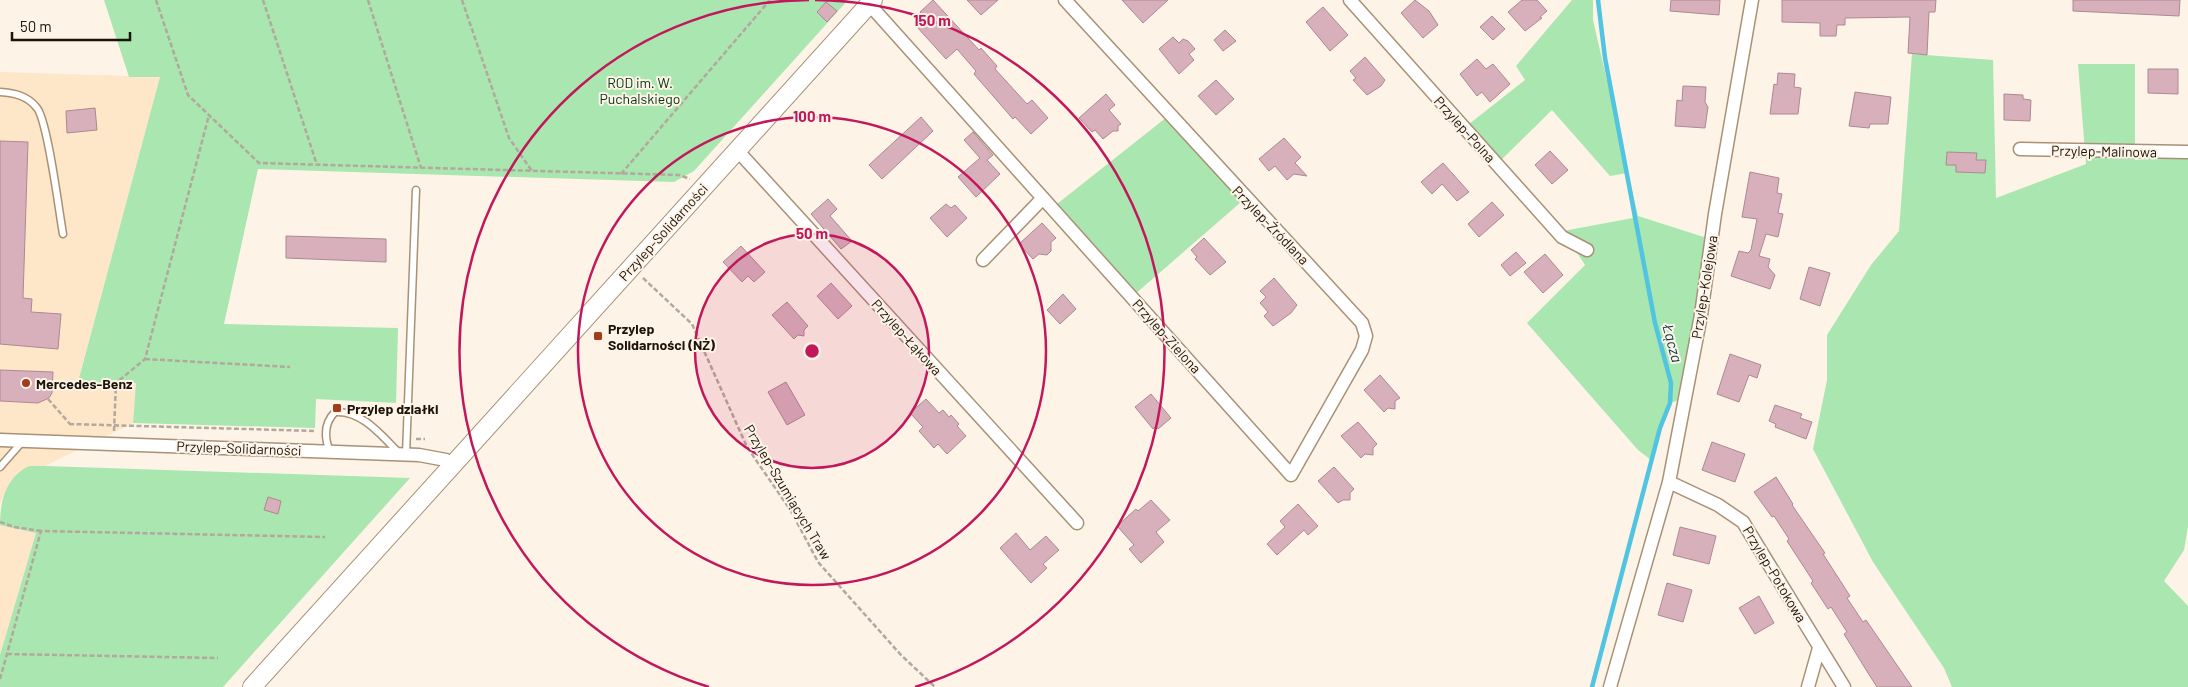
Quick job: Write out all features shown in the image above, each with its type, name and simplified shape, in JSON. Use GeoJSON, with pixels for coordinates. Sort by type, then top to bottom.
{"type":"FeatureCollection","features":[{"type":"Feature","properties":{"kind":"main road","name":"Przylep-Solidarności"},"geometry":{"type":"LineString","coordinates":[[252,687],[871,2]]}},
{"type":"Feature","properties":{"kind":"street","name":"Przylep-Źródlana"},"geometry":{"type":"LineString","coordinates":[[1064,0],[1362,323],[1366,336],[1362,350],[1292,475]]}},
{"type":"Feature","properties":{"kind":"street","name":"Przylep-Polna"},"geometry":{"type":"LineString","coordinates":[[1350,0],[1562,237],[1587,250]]}},
{"type":"Feature","properties":{"kind":"street","name":"Przylep-Kolejowa"},"geometry":{"type":"LineString","coordinates":[[1610,687],[1669,482],[1701,315],[1718,196],[1752,0]]}},
{"type":"Feature","properties":{"kind":"street","name":"Przylep-Zielona"},"geometry":{"type":"LineString","coordinates":[[871,2],[1292,475]]}},
{"type":"Feature","properties":{"kind":"street","name":"Przylep-Malinowa"},"geometry":{"type":"LineString","coordinates":[[2020,149],[2188,152]]}},
{"type":"Feature","properties":{"kind":"street","name":"Przylep-Łąkowa"},"geometry":{"type":"LineString","coordinates":[[737,150],[1077,523]]}},
{"type":"Feature","properties":{"kind":"street"},"geometry":{"type":"LineString","coordinates":[[983,260],[1044,198]]}},
{"type":"Feature","properties":{"kind":"street","name":"Przylep-Solidarności"},"geometry":{"type":"LineString","coordinates":[[0,440],[403,455],[432,457],[453,464]]}},
{"type":"Feature","properties":{"kind":"street","name":"Przylep-Potokowa"},"geometry":{"type":"LineString","coordinates":[[1669,482],[1718,505],[1743,522],[1844,687]]}},
{"type":"Feature","properties":{"kind":"street"},"geometry":{"type":"LineString","coordinates":[[1808,687],[1819,648]]}},
{"type":"Feature","properties":{"kind":"lane"},"geometry":{"type":"LineString","coordinates":[[0,92],[18,93],[38,109],[45,134],[63,234]]}},
{"type":"Feature","properties":{"kind":"lane"},"geometry":{"type":"LineString","coordinates":[[403,455],[406,439],[416,190]]}},
{"type":"Feature","properties":{"kind":"lane"},"geometry":{"type":"LineString","coordinates":[[330,452],[326,436],[327,424],[335,412],[347,411],[357,415],[403,455]]}},
{"type":"Feature","properties":{"kind":"lane"},"geometry":{"type":"LineString","coordinates":[[0,468],[23,440]]}},
{"type":"Feature","properties":{"kind":"path"},"geometry":{"type":"LineString","coordinates":[[156,0],[188,95],[259,163],[679,176],[705,185]]}},
{"type":"Feature","properties":{"kind":"path"},"geometry":{"type":"LineString","coordinates":[[263,0],[317,165]]}},
{"type":"Feature","properties":{"kind":"path"},"geometry":{"type":"LineString","coordinates":[[368,0],[421,168]]}},
{"type":"Feature","properties":{"kind":"path"},"geometry":{"type":"LineString","coordinates":[[462,0],[509,138],[532,171]]}},
{"type":"Feature","properties":{"kind":"path"},"geometry":{"type":"LineString","coordinates":[[621,174],[770,0]]}},
{"type":"Feature","properties":{"kind":"path"},"geometry":{"type":"LineString","coordinates":[[114,444],[116,383],[145,359],[209,115]]}},
{"type":"Feature","properties":{"kind":"path","name":"Przylep-Szumiących Traw"},"geometry":{"type":"LineString","coordinates":[[632,267],[692,324],[746,447],[792,511],[818,562],[853,604],[901,655],[935,687]]}},
{"type":"Feature","properties":{"kind":"path"},"geometry":{"type":"LineString","coordinates":[[145,359],[290,367]]}},
{"type":"Feature","properties":{"kind":"path"},"geometry":{"type":"LineString","coordinates":[[48,398],[85,443]]}},
{"type":"Feature","properties":{"kind":"path"},"geometry":{"type":"LineString","coordinates":[[69,424],[317,431],[318,425]]}},
{"type":"Feature","properties":{"kind":"path"},"geometry":{"type":"LineString","coordinates":[[406,439],[425,440]]}},
{"type":"Feature","properties":{"kind":"path"},"geometry":{"type":"LineString","coordinates":[[0,522],[14,527],[41,531],[325,537]]}},
{"type":"Feature","properties":{"kind":"path"},"geometry":{"type":"LineString","coordinates":[[0,679],[41,531]]}},
{"type":"Feature","properties":{"kind":"path"},"geometry":{"type":"LineString","coordinates":[[7,654],[218,658]]}},
{"type":"Feature","properties":{"kind":"shaded area"},"geometry":{"type":"Polygon","coordinates":[[[0,72],[160,77],[78,381],[136,383],[133,423],[45,466],[29,466],[11,480],[0,504],[0,72]]]}},
{"type":"Feature","properties":{"kind":"shaded area"},"geometry":{"type":"Polygon","coordinates":[[[0,525],[36,533],[0,655],[0,525]]]}},
{"type":"Feature","properties":{"kind":"green space","name":"ROD im. W. Puchalskiego"},"geometry":{"type":"Polygon","coordinates":[[[104,0],[848,0],[694,171],[674,182],[258,169],[224,324],[398,328],[396,403],[316,399],[315,428],[133,423],[136,383],[78,382],[160,77],[129,77],[104,0]]]}},
{"type":"Feature","properties":{"kind":"green space"},"geometry":{"type":"Polygon","coordinates":[[[1572,0],[1593,0],[1593,20],[1638,216],[1710,239],[1698,294],[1682,399],[1670,403],[1651,460],[1638,450],[1527,323],[1585,265],[1563,231],[1633,218],[1627,173],[1610,176],[1552,110],[1497,164],[1464,128],[1525,80],[1516,66],[1572,0]],[[1634,222],[1654,318],[1638,230],[1634,222]]]}},
{"type":"Feature","properties":{"kind":"green space"},"geometry":{"type":"Polygon","coordinates":[[[1912,54],[1993,60],[1996,198],[2086,164],[2078,64],[2135,64],[2135,160],[2188,157],[2188,527],[2184,550],[2164,581],[2188,606],[2188,687],[1952,687],[1944,668],[1873,562],[1813,449],[1827,380],[1827,335],[1871,265],[1899,231],[1912,54]]]}},
{"type":"Feature","properties":{"kind":"green space"},"geometry":{"type":"Polygon","coordinates":[[[1172,113],[1248,196],[1134,295],[1057,204],[1172,113]]]}},
{"type":"Feature","properties":{"kind":"green space"},"geometry":{"type":"Polygon","coordinates":[[[29,466],[410,478],[223,687],[0,687],[0,655],[36,533],[0,525],[1,507],[10,483],[15,476],[29,466]]]}},
{"type":"Feature","properties":{"kind":"building"},"geometry":{"type":"Polygon","coordinates":[[[933,0],[979,50],[981,48],[997,66],[995,69],[1027,104],[1032,100],[1048,118],[1031,134],[1015,117],[1013,119],[974,74],[976,71],[957,49],[946,59],[917,27],[926,19],[920,12],[933,0]]]}},
{"type":"Feature","properties":{"kind":"building"},"geometry":{"type":"Polygon","coordinates":[[[967,0],[998,0],[981,15],[967,0]]]}},
{"type":"Feature","properties":{"kind":"building"},"geometry":{"type":"Polygon","coordinates":[[[1122,0],[1168,0],[1143,23],[1122,0]]]}},
{"type":"Feature","properties":{"kind":"building"},"geometry":{"type":"Polygon","coordinates":[[[1415,0],[1429,11],[1438,25],[1423,38],[1401,13],[1415,0]]]}},
{"type":"Feature","properties":{"kind":"building"},"geometry":{"type":"Polygon","coordinates":[[[1522,0],[1537,0],[1547,11],[1540,17],[1542,18],[1525,31],[1508,12],[1522,0]]]}},
{"type":"Feature","properties":{"kind":"building"},"geometry":{"type":"Polygon","coordinates":[[[1671,0],[1720,0],[1719,15],[1670,11],[1671,0]]]}},
{"type":"Feature","properties":{"kind":"building"},"geometry":{"type":"Polygon","coordinates":[[[1782,0],[1936,0],[1935,12],[1929,12],[1927,55],[1908,53],[1910,17],[1845,18],[1845,25],[1837,25],[1836,36],[1820,36],[1820,23],[1782,22],[1782,0]]]}},
{"type":"Feature","properties":{"kind":"building"},"geometry":{"type":"Polygon","coordinates":[[[2073,0],[2180,0],[2179,16],[2073,11],[2073,0]]]}},
{"type":"Feature","properties":{"kind":"building"},"geometry":{"type":"Polygon","coordinates":[[[826,2],[837,11],[827,22],[817,12],[826,2]]]}},
{"type":"Feature","properties":{"kind":"building"},"geometry":{"type":"Polygon","coordinates":[[[1323,7],[1348,35],[1330,51],[1306,22],[1323,7]]]}},
{"type":"Feature","properties":{"kind":"building"},"geometry":{"type":"Polygon","coordinates":[[[1492,16],[1505,29],[1493,40],[1480,27],[1492,16]]]}},
{"type":"Feature","properties":{"kind":"building"},"geometry":{"type":"Polygon","coordinates":[[[1225,30],[1236,41],[1223,51],[1214,40],[1225,30]]]}},
{"type":"Feature","properties":{"kind":"building"},"geometry":{"type":"Polygon","coordinates":[[[1173,37],[1179,43],[1183,39],[1188,41],[1195,49],[1189,54],[1194,60],[1179,74],[1159,49],[1173,37]]]}},
{"type":"Feature","properties":{"kind":"building"},"geometry":{"type":"Polygon","coordinates":[[[1365,57],[1385,80],[1381,86],[1367,95],[1353,80],[1356,78],[1350,71],[1365,57]]]}},
{"type":"Feature","properties":{"kind":"building"},"geometry":{"type":"Polygon","coordinates":[[[1477,59],[1486,69],[1493,64],[1510,84],[1490,102],[1482,92],[1477,96],[1460,74],[1477,59]]]}},
{"type":"Feature","properties":{"kind":"building"},"geometry":{"type":"Polygon","coordinates":[[[2148,69],[2178,69],[2178,94],[2148,93],[2148,69]]]}},
{"type":"Feature","properties":{"kind":"building"},"geometry":{"type":"Polygon","coordinates":[[[1778,73],[1795,74],[1794,87],[1801,88],[1798,114],[1770,114],[1774,84],[1777,85],[1778,73]]]}},
{"type":"Feature","properties":{"kind":"building"},"geometry":{"type":"Polygon","coordinates":[[[1216,80],[1234,99],[1216,115],[1198,96],[1216,80]]]}},
{"type":"Feature","properties":{"kind":"building"},"geometry":{"type":"Polygon","coordinates":[[[1683,86],[1706,87],[1705,102],[1708,107],[1705,128],[1675,126],[1677,100],[1682,101],[1683,86]]]}},
{"type":"Feature","properties":{"kind":"building"},"geometry":{"type":"Polygon","coordinates":[[[1855,92],[1891,97],[1888,124],[1870,124],[1869,128],[1849,126],[1855,92]]]}},
{"type":"Feature","properties":{"kind":"building"},"geometry":{"type":"Polygon","coordinates":[[[1106,94],[1115,105],[1109,110],[1121,124],[1118,126],[1118,131],[1113,131],[1103,139],[1095,130],[1092,132],[1079,118],[1106,94]]]}},
{"type":"Feature","properties":{"kind":"building"},"geometry":{"type":"Polygon","coordinates":[[[2004,94],[2023,95],[2023,99],[2031,100],[2030,121],[2004,120],[2004,94]]]}},
{"type":"Feature","properties":{"kind":"building"},"geometry":{"type":"Polygon","coordinates":[[[95,108],[97,130],[67,133],[66,111],[95,108]]]}},
{"type":"Feature","properties":{"kind":"building"},"geometry":{"type":"Polygon","coordinates":[[[921,117],[933,131],[882,179],[869,165],[921,117]]]}},
{"type":"Feature","properties":{"kind":"building"},"geometry":{"type":"Polygon","coordinates":[[[973,132],[993,155],[987,160],[1000,174],[976,197],[958,177],[980,158],[964,140],[973,132]]]}},
{"type":"Feature","properties":{"kind":"building"},"geometry":{"type":"Polygon","coordinates":[[[1284,138],[1301,157],[1295,163],[1307,176],[1294,174],[1287,180],[1275,166],[1269,171],[1259,159],[1284,138]]]}},
{"type":"Feature","properties":{"kind":"building"},"geometry":{"type":"Polygon","coordinates":[[[0,141],[28,142],[23,298],[32,299],[31,312],[61,314],[58,349],[0,344],[0,141]]]}},
{"type":"Feature","properties":{"kind":"building"},"geometry":{"type":"Polygon","coordinates":[[[1550,151],[1568,170],[1552,184],[1535,165],[1550,151]]]}},
{"type":"Feature","properties":{"kind":"building"},"geometry":{"type":"Polygon","coordinates":[[[1947,152],[1977,153],[1976,160],[1986,160],[1985,173],[1956,172],[1956,165],[1946,165],[1947,152]]]}},
{"type":"Feature","properties":{"kind":"building"},"geometry":{"type":"Polygon","coordinates":[[[1443,163],[1469,192],[1457,201],[1442,184],[1432,194],[1421,182],[1443,163]]]}},
{"type":"Feature","properties":{"kind":"building"},"geometry":{"type":"Polygon","coordinates":[[[1750,172],[1779,178],[1777,193],[1782,194],[1778,213],[1783,214],[1778,237],[1766,234],[1759,256],[1770,259],[1768,267],[1775,275],[1770,289],[1731,276],[1739,251],[1748,253],[1751,250],[1757,219],[1742,217],[1750,172]]]}},
{"type":"Feature","properties":{"kind":"building"},"geometry":{"type":"Polygon","coordinates":[[[828,199],[837,209],[830,216],[852,241],[841,249],[811,214],[828,199]]]}},
{"type":"Feature","properties":{"kind":"building"},"geometry":{"type":"Polygon","coordinates":[[[1492,202],[1504,215],[1479,237],[1468,224],[1492,202]]]}},
{"type":"Feature","properties":{"kind":"building"},"geometry":{"type":"Polygon","coordinates":[[[946,204],[951,208],[955,205],[967,218],[947,237],[930,218],[946,204]]]}},
{"type":"Feature","properties":{"kind":"building"},"geometry":{"type":"Polygon","coordinates":[[[1042,223],[1056,238],[1051,242],[1051,251],[1047,255],[1039,254],[1033,259],[1019,244],[1042,223]]]}},
{"type":"Feature","properties":{"kind":"building"},"geometry":{"type":"Polygon","coordinates":[[[286,236],[386,239],[386,262],[286,258],[286,236]]]}},
{"type":"Feature","properties":{"kind":"building"},"geometry":{"type":"Polygon","coordinates":[[[1204,238],[1226,262],[1210,275],[1195,259],[1197,257],[1191,250],[1204,238]]]}},
{"type":"Feature","properties":{"kind":"building"},"geometry":{"type":"Polygon","coordinates":[[[741,246],[765,272],[754,282],[748,276],[742,282],[723,262],[741,246]]]}},
{"type":"Feature","properties":{"kind":"building"},"geometry":{"type":"Polygon","coordinates":[[[1516,252],[1526,263],[1510,276],[1501,265],[1516,252]]]}},
{"type":"Feature","properties":{"kind":"building"},"geometry":{"type":"Polygon","coordinates":[[[1545,254],[1563,275],[1543,293],[1524,272],[1545,254]]]}},
{"type":"Feature","properties":{"kind":"building"},"geometry":{"type":"Polygon","coordinates":[[[1809,267],[1830,273],[1820,306],[1800,299],[1809,267]]]}},
{"type":"Feature","properties":{"kind":"building"},"geometry":{"type":"Polygon","coordinates":[[[1274,278],[1297,305],[1291,313],[1273,326],[1264,316],[1268,312],[1260,303],[1266,297],[1260,291],[1274,278]]]}},
{"type":"Feature","properties":{"kind":"building"},"geometry":{"type":"Polygon","coordinates":[[[831,283],[852,306],[838,319],[817,296],[831,283]]]}},
{"type":"Feature","properties":{"kind":"building"},"geometry":{"type":"Polygon","coordinates":[[[1063,294],[1076,309],[1060,324],[1047,310],[1063,294]]]}},
{"type":"Feature","properties":{"kind":"building"},"geometry":{"type":"Polygon","coordinates":[[[787,302],[808,326],[804,330],[804,336],[798,335],[794,339],[772,315],[787,302]]]}},
{"type":"Feature","properties":{"kind":"building"},"geometry":{"type":"Polygon","coordinates":[[[1730,354],[1761,365],[1757,378],[1749,375],[1739,402],[1717,394],[1730,354]]]}},
{"type":"Feature","properties":{"kind":"building","name":"Mercedes-Benz"},"geometry":{"type":"Polygon","coordinates":[[[0,370],[53,372],[52,393],[49,398],[38,403],[0,401],[0,370]]]}},
{"type":"Feature","properties":{"kind":"building"},"geometry":{"type":"Polygon","coordinates":[[[1380,375],[1400,398],[1395,401],[1395,409],[1388,408],[1384,412],[1364,390],[1380,375]]]}},
{"type":"Feature","properties":{"kind":"building"},"geometry":{"type":"Polygon","coordinates":[[[786,382],[805,415],[787,425],[768,392],[786,382]]]}},
{"type":"Feature","properties":{"kind":"building"},"geometry":{"type":"Polygon","coordinates":[[[1151,394],[1171,418],[1158,429],[1156,426],[1153,429],[1135,407],[1151,394]]]}},
{"type":"Feature","properties":{"kind":"building"},"geometry":{"type":"Polygon","coordinates":[[[926,399],[939,413],[943,410],[949,417],[951,415],[959,424],[957,426],[966,436],[947,454],[938,444],[934,448],[919,431],[923,427],[910,413],[926,399]]]}},
{"type":"Feature","properties":{"kind":"building"},"geometry":{"type":"Polygon","coordinates":[[[1775,405],[1802,414],[1800,418],[1812,422],[1806,439],[1775,427],[1776,424],[1769,421],[1775,405]]]}},
{"type":"Feature","properties":{"kind":"building"},"geometry":{"type":"Polygon","coordinates":[[[1358,422],[1377,444],[1373,448],[1373,455],[1365,454],[1361,458],[1341,436],[1358,422]]]}},
{"type":"Feature","properties":{"kind":"building"},"geometry":{"type":"Polygon","coordinates":[[[1712,442],[1745,454],[1735,482],[1702,470],[1712,442]]]}},
{"type":"Feature","properties":{"kind":"building"},"geometry":{"type":"Polygon","coordinates":[[[1334,467],[1354,489],[1350,493],[1350,500],[1343,500],[1338,503],[1318,481],[1334,467]]]}},
{"type":"Feature","properties":{"kind":"building"},"geometry":{"type":"Polygon","coordinates":[[[1776,477],[1792,505],[1825,553],[1823,554],[1850,596],[1847,598],[1863,622],[1866,620],[1912,687],[1877,687],[1844,634],[1847,632],[1831,607],[1828,609],[1811,583],[1813,581],[1787,541],[1789,539],[1774,516],[1772,517],[1754,492],[1776,477]]]}},
{"type":"Feature","properties":{"kind":"building"},"geometry":{"type":"Polygon","coordinates":[[[268,497],[281,501],[278,514],[264,510],[268,497]]]}},
{"type":"Feature","properties":{"kind":"building"},"geometry":{"type":"Polygon","coordinates":[[[1151,500],[1170,520],[1156,532],[1164,542],[1141,563],[1129,549],[1134,545],[1117,526],[1136,509],[1138,511],[1151,500]]]}},
{"type":"Feature","properties":{"kind":"building"},"geometry":{"type":"Polygon","coordinates":[[[1298,504],[1318,526],[1308,535],[1304,530],[1277,555],[1267,544],[1285,527],[1280,521],[1298,504]]]}},
{"type":"Feature","properties":{"kind":"building"},"geometry":{"type":"Polygon","coordinates":[[[1680,527],[1716,536],[1709,564],[1673,555],[1680,527]]]}},
{"type":"Feature","properties":{"kind":"building"},"geometry":{"type":"Polygon","coordinates":[[[1016,533],[1030,550],[1046,536],[1059,550],[1043,564],[1047,568],[1031,583],[1000,548],[1016,533]]]}},
{"type":"Feature","properties":{"kind":"building"},"geometry":{"type":"Polygon","coordinates":[[[1667,583],[1692,590],[1683,622],[1658,615],[1667,583]]]}},
{"type":"Feature","properties":{"kind":"building"},"geometry":{"type":"Polygon","coordinates":[[[1759,596],[1774,623],[1755,634],[1739,608],[1759,596]]]}},
{"type":"Feature","properties":{"kind":"waterway","name":"Łącza"},"geometry":{"type":"LineString","coordinates":[[1592,687],[1660,428],[1670,403],[1671,383],[1655,323],[1605,58],[1598,0]]}},
{"type":"Feature","properties":{"kind":"place","name":"Przylep Solidarności (NŻ)"},"geometry":{"type":"Point","coordinates":[598,336]}},
{"type":"Feature","properties":{"kind":"place","name":"Mercedes-Benz"},"geometry":{"type":"Point","coordinates":[26,383]}},
{"type":"Feature","properties":{"kind":"place","name":"Przylep działki"},"geometry":{"type":"Point","coordinates":[337,408]}}]}
